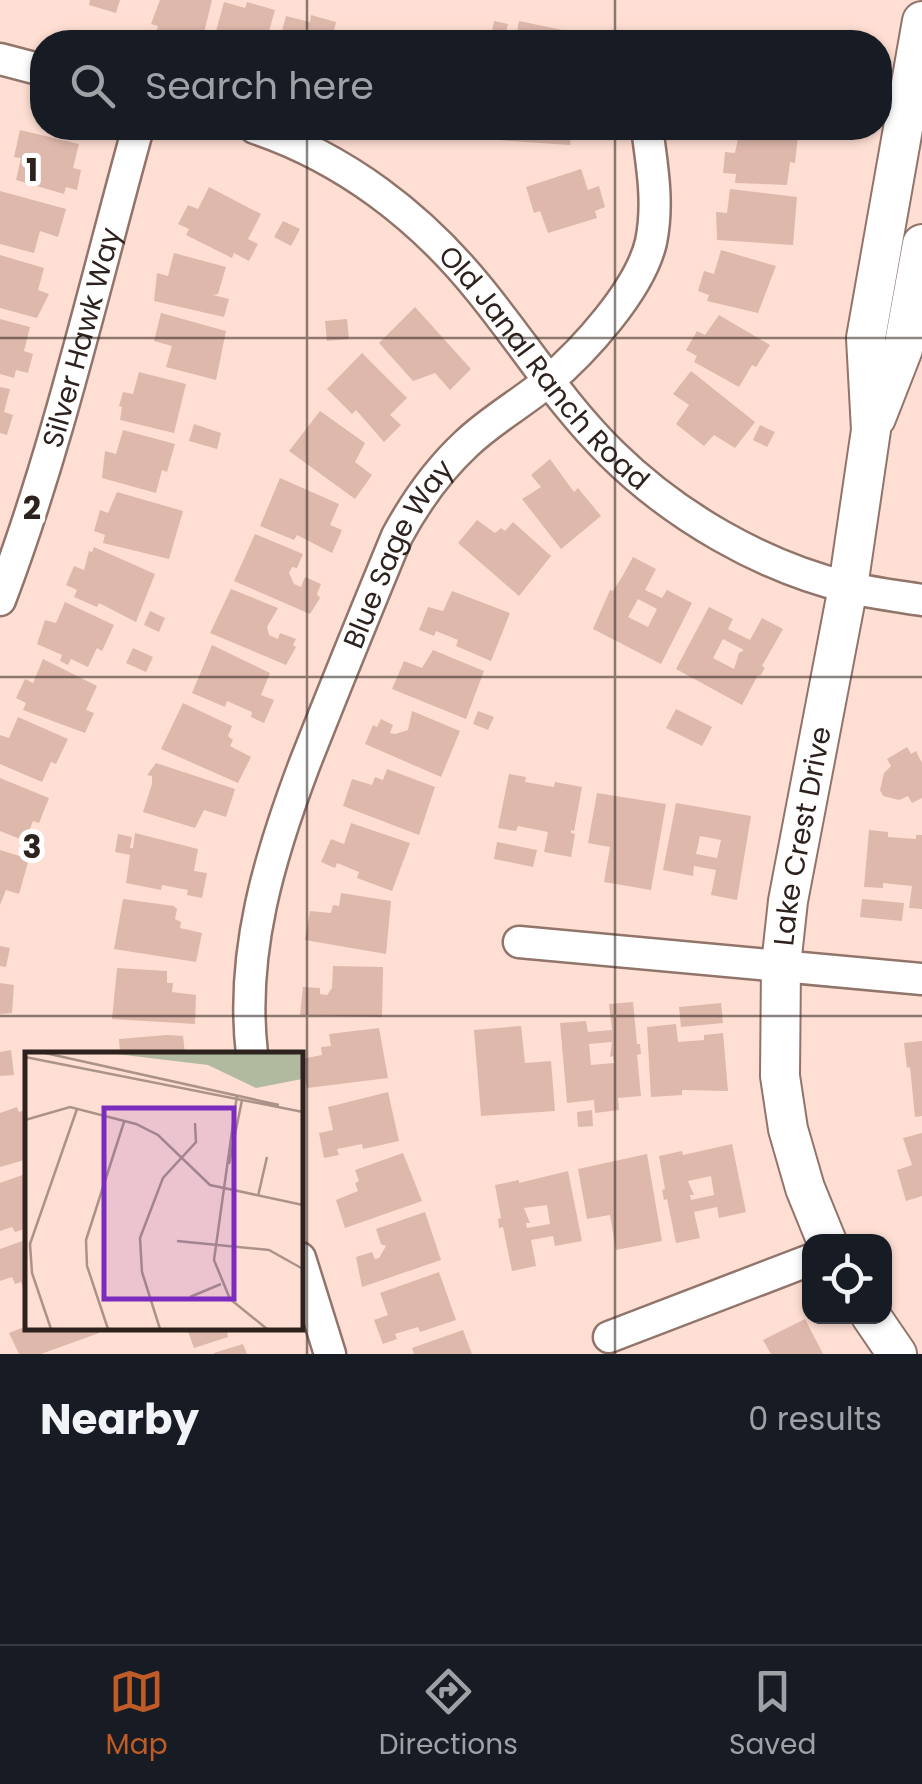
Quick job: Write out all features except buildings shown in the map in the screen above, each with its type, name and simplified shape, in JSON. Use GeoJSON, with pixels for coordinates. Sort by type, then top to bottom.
{"type":"FeatureCollection","features":[{"type":"Feature","properties":{"kind":"main road","name":"Lake Crest Drive"},"geometry":{"type":"LineString","coordinates":[[872,430],[866,338],[922,21]]}},
{"type":"Feature","properties":{"kind":"main road","name":"Lake Crest Drive"},"geometry":{"type":"LineString","coordinates":[[823,1234],[805,1188],[785,1112],[778,1022],[781,965],[788,901],[848,587],[872,430],[903,349],[922,244]]}},
{"type":"Feature","properties":{"kind":"main road"},"geometry":{"type":"LineString","coordinates":[[876,1324],[897,1354]]}},
{"type":"Feature","properties":{"kind":"street"},"geometry":{"type":"LineString","coordinates":[[0,59],[30,67]]}},
{"type":"Feature","properties":{"kind":"street","name":"Silver Hawk Way"},"geometry":{"type":"LineString","coordinates":[[0,600],[20,553],[42,482],[135,140]]}},
{"type":"Feature","properties":{"kind":"street","name":"Old Janal Ranch Road"},"geometry":{"type":"LineString","coordinates":[[282,140],[328,160],[383,194],[441,246],[479,288],[548,382],[614,456],[657,494],[750,550],[804,573],[848,587],[922,600]]}},
{"type":"Feature","properties":{"kind":"street","name":"Blue Sage Way"},"geometry":{"type":"LineString","coordinates":[[252,1052],[256,926],[272,857],[286,809],[397,536],[417,499],[446,463],[470,440],[548,382],[605,322],[636,277],[650,247],[656,193],[649,140]]}},
{"type":"Feature","properties":{"kind":"street"},"geometry":{"type":"LineString","coordinates":[[519,942],[922,979]]}},
{"type":"Feature","properties":{"kind":"street"},"geometry":{"type":"LineString","coordinates":[[609,1338],[802,1263]]}},
{"type":"Feature","properties":{"kind":"street"},"geometry":{"type":"LineString","coordinates":[[302,1264],[330,1354]]}}]}
